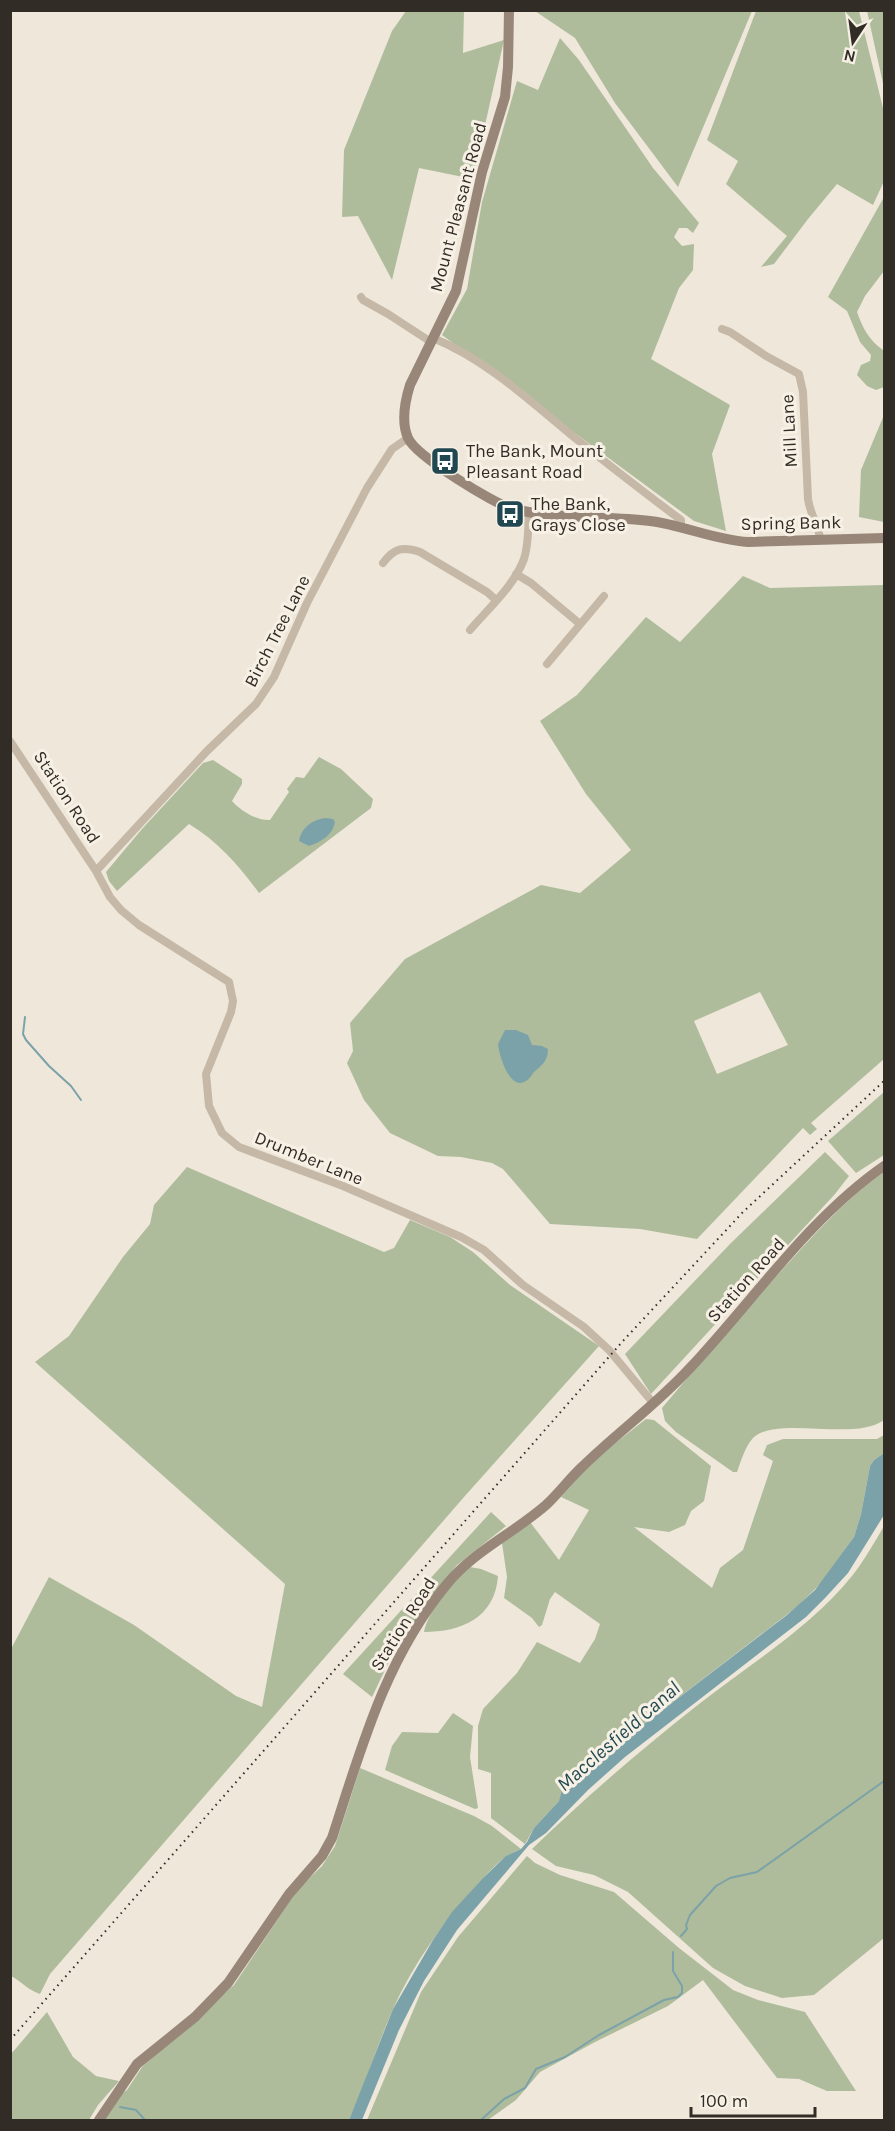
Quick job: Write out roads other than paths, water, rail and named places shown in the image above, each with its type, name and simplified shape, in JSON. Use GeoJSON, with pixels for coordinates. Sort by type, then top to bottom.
{"type":"FeatureCollection","features":[{"type":"Feature","properties":{"kind":"street","name":"Mount Pleasant Road"},"geometry":{"type":"LineString","coordinates":[[408,438],[405,425],[406,396],[456,291],[482,172],[505,97],[509,10]]}},
{"type":"Feature","properties":{"kind":"street"},"geometry":{"type":"LineString","coordinates":[[361,297],[432,340],[451,345],[488,367],[605,463],[681,520],[681,527]]}},
{"type":"Feature","properties":{"kind":"street","name":"Mill Lane"},"geometry":{"type":"LineString","coordinates":[[722,329],[799,374],[803,392],[808,506],[820,538]]}},
{"type":"Feature","properties":{"kind":"street","name":"Spring Bank"},"geometry":{"type":"LineString","coordinates":[[408,438],[426,458],[485,496],[512,509],[651,521],[731,541],[885,538]]}},
{"type":"Feature","properties":{"kind":"street","name":"Birch Tree Lane"},"geometry":{"type":"LineString","coordinates":[[96,872],[207,751],[256,704],[274,677],[307,603],[367,488],[392,449],[408,438]]}},
{"type":"Feature","properties":{"kind":"street"},"geometry":{"type":"LineString","coordinates":[[470,630],[496,600],[524,560],[529,511]]}},
{"type":"Feature","properties":{"kind":"street"},"geometry":{"type":"LineString","coordinates":[[382,563],[393,551],[411,549],[477,586],[496,600]]}},
{"type":"Feature","properties":{"kind":"street"},"geometry":{"type":"LineString","coordinates":[[516,574],[531,583],[580,624]]}},
{"type":"Feature","properties":{"kind":"street"},"geometry":{"type":"LineString","coordinates":[[547,664],[604,596]]}},
{"type":"Feature","properties":{"kind":"street","name":"Station Road"},"geometry":{"type":"LineString","coordinates":[[10,741],[96,872]]}},
{"type":"Feature","properties":{"kind":"street","name":"Drumber Lane"},"geometry":{"type":"LineString","coordinates":[[96,872],[121,910],[139,925],[229,982],[233,1001],[231,1012],[206,1074],[209,1106],[222,1133],[239,1147],[342,1186],[461,1237],[484,1250],[523,1285],[584,1328],[609,1350],[654,1404]]}},
{"type":"Feature","properties":{"kind":"street","name":"Station Road"},"geometry":{"type":"LineString","coordinates":[[99,2121],[137,2064],[195,2017],[228,1983],[289,1894],[322,1856],[332,1839],[370,1721],[385,1683],[428,1610],[447,1583],[486,1549],[547,1504],[583,1466],[654,1404],[690,1368],[826,1215],[859,1184],[885,1166]]}},
{"type":"Feature","properties":{"kind":"water"},"geometry":{"type":"Polygon","coordinates":[[[326,818],[333,819],[335,822],[332,831],[326,837],[309,846],[299,841],[308,825],[326,818]]]}},
{"type":"Feature","properties":{"kind":"water"},"geometry":{"type":"Polygon","coordinates":[[[505,1030],[516,1030],[528,1035],[532,1045],[548,1049],[544,1062],[524,1082],[514,1081],[509,1076],[500,1056],[498,1044],[505,1030]]]}},
{"type":"Feature","properties":{"kind":"water"},"geometry":{"type":"Polygon","coordinates":[[[884,1453],[884,1515],[848,1573],[806,1617],[625,1757],[588,1790],[546,1833],[529,1845],[457,1930],[424,1981],[399,2030],[362,2120],[349,2120],[393,2009],[452,1912],[506,1856],[521,1849],[534,1828],[559,1801],[563,1787],[586,1773],[626,1738],[787,1615],[815,1590],[854,1537],[870,1466],[884,1453]]]}},
{"type":"Feature","properties":{"kind":"waterway"},"geometry":{"type":"LineString","coordinates":[[25,1017],[23,1034],[26,1040],[71,1086],[81,1100]]}},
{"type":"Feature","properties":{"kind":"waterway"},"geometry":{"type":"LineString","coordinates":[[681,1936],[687,1929],[686,1925],[690,1915],[716,1886],[730,1878],[757,1872],[884,1781]]}},
{"type":"Feature","properties":{"kind":"waterway"},"geometry":{"type":"LineString","coordinates":[[481,2120],[504,2099],[525,2088],[536,2069],[565,2057],[599,2035],[664,2000],[678,1997],[682,1993],[682,1986],[673,1971],[673,1952]]}},
{"type":"Feature","properties":{"kind":"waterway"},"geometry":{"type":"LineString","coordinates":[[120,2107],[136,2110],[145,2120]]}},
{"type":"Feature","properties":{"kind":"railway"},"geometry":{"type":"LineString","coordinates":[[10,2040],[622,1342],[743,1212],[884,1081]]}},
{"type":"Feature","properties":{"kind":"place","name":"The Bank, Mount Pleasant Road"},"geometry":{"type":"Point","coordinates":[445,461]}},
{"type":"Feature","properties":{"kind":"place","name":"The Bank, Grays Close"},"geometry":{"type":"Point","coordinates":[510,514]}},
{"type":"Feature","properties":{"kind":"water label","name":"Macclesfield Canal"},"geometry":{"type":"Point","coordinates":[618,1736]}}]}
